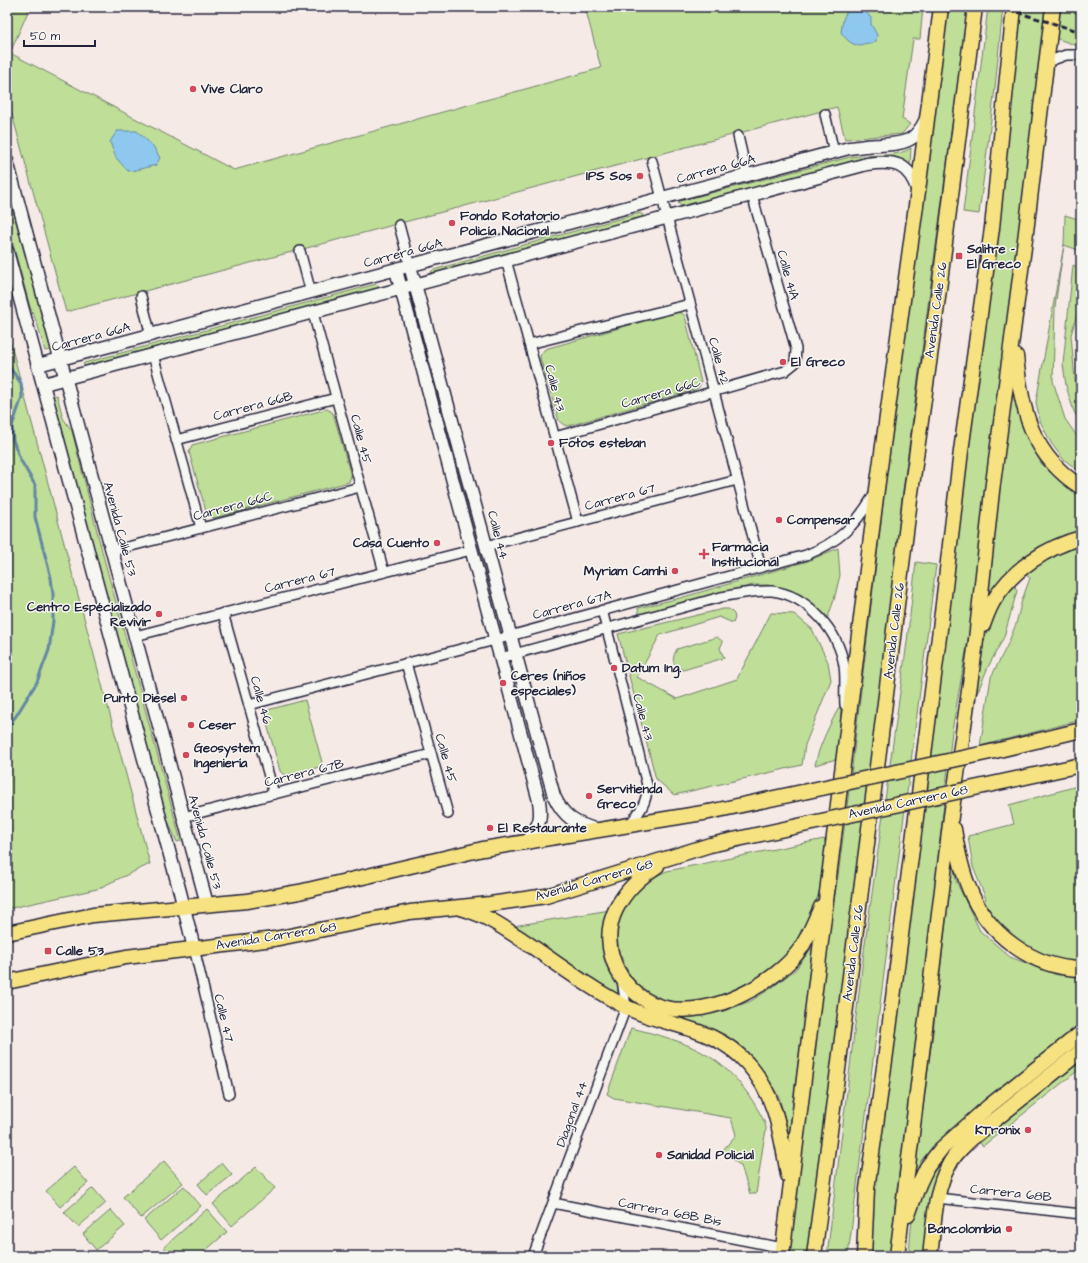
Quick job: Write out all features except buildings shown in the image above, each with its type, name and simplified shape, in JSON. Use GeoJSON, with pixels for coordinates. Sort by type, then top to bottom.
{"type":"FeatureCollection","features":[{"type":"Feature","properties":{"kind":"main road"},"geometry":{"type":"LineString","coordinates":[[782,1252],[877,490],[928,116],[941,7]]}},
{"type":"Feature","properties":{"kind":"main road","name":"Avenida Calle 26"},"geometry":{"type":"LineString","coordinates":[[814,1256],[911,493],[935,321],[975,7]]}},
{"type":"Feature","properties":{"kind":"main road"},"geometry":{"type":"LineString","coordinates":[[864,1256],[867,1189],[941,621],[961,451],[992,228],[1014,7]]}},
{"type":"Feature","properties":{"kind":"main road"},"geometry":{"type":"LineString","coordinates":[[897,1256],[951,816],[975,649],[992,491],[1014,331],[1053,7]]}},
{"type":"Feature","properties":{"kind":"main road"},"geometry":{"type":"LineString","coordinates":[[1014,331],[1021,396],[1031,429],[1047,457],[1058,470],[1081,488]]}},
{"type":"Feature","properties":{"kind":"main road"},"geometry":{"type":"LineString","coordinates":[[975,649],[987,613],[994,600],[1011,579],[1035,559],[1052,548],[1081,538]]}},
{"type":"Feature","properties":{"kind":"main road"},"geometry":{"type":"LineString","coordinates":[[7,933],[93,915],[247,901],[299,892],[483,849],[709,812],[979,754],[1081,730]]}},
{"type":"Feature","properties":{"kind":"main road","name":"Avenida Carrera 68"},"geometry":{"type":"LineString","coordinates":[[7,982],[126,957],[274,939],[410,912],[546,896],[710,845],[1081,765]]}},
{"type":"Feature","properties":{"kind":"main road"},"geometry":{"type":"LineString","coordinates":[[951,816],[968,888],[986,919],[1012,944],[1031,956],[1048,963],[1070,969],[1081,969]]}},
{"type":"Feature","properties":{"kind":"main road"},"geometry":{"type":"LineString","coordinates":[[679,855],[660,864],[635,882],[624,895],[615,910],[610,925],[609,942],[612,956],[622,979],[647,1001],[666,1008],[698,1008],[733,999],[761,985],[774,976],[801,948],[827,894]]}},
{"type":"Feature","properties":{"kind":"main road"},"geometry":{"type":"LineString","coordinates":[[457,907],[483,916],[500,925],[595,989],[626,1007],[711,1036],[738,1054],[749,1064],[761,1081],[776,1112],[790,1188]]}},
{"type":"Feature","properties":{"kind":"main road"},"geometry":{"type":"LineString","coordinates":[[897,1256],[912,1202],[919,1184],[927,1167],[941,1149],[995,1102],[1081,1033]]}},
{"type":"Feature","properties":{"kind":"main road"},"geometry":{"type":"LineString","coordinates":[[930,1256],[937,1198],[942,1178],[949,1164],[961,1149],[1081,1051]]}},
{"type":"Feature","properties":{"kind":"street"},"geometry":{"type":"LineString","coordinates":[[1047,62],[1066,55],[1081,55]]}},
{"type":"Feature","properties":{"kind":"street"},"geometry":{"type":"LineString","coordinates":[[825,114],[834,152]]}},
{"type":"Feature","properties":{"kind":"street","name":"Carrera 66A"},"geometry":{"type":"LineString","coordinates":[[38,365],[849,148],[903,143],[915,136],[923,127],[928,116]]}},
{"type":"Feature","properties":{"kind":"street"},"geometry":{"type":"LineString","coordinates":[[738,136],[747,175]]}},
{"type":"Feature","properties":{"kind":"street","name":"Avenida Calle 53"},"geometry":{"type":"LineString","coordinates":[[7,161],[207,904]]}},
{"type":"Feature","properties":{"kind":"street","name":"Calle 42"},"geometry":{"type":"LineString","coordinates":[[652,161],[761,567]]}},
{"type":"Feature","properties":{"kind":"street"},"geometry":{"type":"LineString","coordinates":[[44,384],[867,164],[886,162],[896,164],[907,170],[915,181],[918,191]]}},
{"type":"Feature","properties":{"kind":"street","name":"Calle 41A"},"geometry":{"type":"LineString","coordinates":[[752,194],[796,349],[795,363]]}},
{"type":"Feature","properties":{"kind":"street","name":"Calle 44"},"geometry":{"type":"LineString","coordinates":[[399,225],[554,796],[558,805],[572,820],[583,826],[599,830]]}},
{"type":"Feature","properties":{"kind":"street"},"geometry":{"type":"LineString","coordinates":[[7,251],[44,384],[194,948]]}},
{"type":"Feature","properties":{"kind":"street"},"geometry":{"type":"LineString","coordinates":[[300,251],[311,293]]}},
{"type":"Feature","properties":{"kind":"street","name":"Calle 43"},"geometry":{"type":"LineString","coordinates":[[506,260],[578,522]]}},
{"type":"Feature","properties":{"kind":"street"},"geometry":{"type":"LineString","coordinates":[[396,270],[538,801],[541,814],[540,821],[528,841]]}},
{"type":"Feature","properties":{"kind":"street"},"geometry":{"type":"LineString","coordinates":[[140,296],[151,336]]}},
{"type":"Feature","properties":{"kind":"street"},"geometry":{"type":"LineString","coordinates":[[529,344],[690,304]]}},
{"type":"Feature","properties":{"kind":"street","name":"Calle 45"},"geometry":{"type":"LineString","coordinates":[[313,312],[384,572]]}},
{"type":"Feature","properties":{"kind":"street"},"geometry":{"type":"LineString","coordinates":[[153,355],[201,528]]}},
{"type":"Feature","properties":{"kind":"street","name":"Carrera 66C"},"geometry":{"type":"LineString","coordinates":[[555,437],[785,371],[795,363]]}},
{"type":"Feature","properties":{"kind":"street","name":"Carrera 66B"},"geometry":{"type":"LineString","coordinates":[[176,440],[336,398]]}},
{"type":"Feature","properties":{"kind":"street","name":"Carrera 67"},"geometry":{"type":"LineString","coordinates":[[486,546],[737,480]]}},
{"type":"Feature","properties":{"kind":"street","name":"Carrera 66C"},"geometry":{"type":"LineString","coordinates":[[112,551],[360,487]]}},
{"type":"Feature","properties":{"kind":"street","name":"Carrera 67A"},"geometry":{"type":"LineString","coordinates":[[249,705],[511,636],[811,553],[842,535],[865,511],[877,490]]}},
{"type":"Feature","properties":{"kind":"street","name":"Carrera 67"},"geometry":{"type":"LineString","coordinates":[[135,636],[471,550]]}},
{"type":"Feature","properties":{"kind":"street"},"geometry":{"type":"LineString","coordinates":[[500,658],[721,597],[753,591],[773,591],[799,600],[814,612],[829,629],[841,652],[844,667],[845,749]]}},
{"type":"Feature","properties":{"kind":"street","name":"Calle 43"},"geometry":{"type":"LineString","coordinates":[[602,610],[648,792],[642,809],[629,825]]}},
{"type":"Feature","properties":{"kind":"street","name":"Calle 46"},"geometry":{"type":"LineString","coordinates":[[224,613],[274,794]]}},
{"type":"Feature","properties":{"kind":"street","name":"Calle 45"},"geometry":{"type":"LineString","coordinates":[[406,663],[448,814]]}},
{"type":"Feature","properties":{"kind":"street","name":"Carrera 67B"},"geometry":{"type":"LineString","coordinates":[[184,817],[431,754]]}},
{"type":"Feature","properties":{"kind":"street","name":"Calle 47"},"geometry":{"type":"LineString","coordinates":[[194,948],[229,1094]]}},
{"type":"Feature","properties":{"kind":"street","name":"Diagonal 44"},"geometry":{"type":"LineString","coordinates":[[533,1256],[626,1007],[622,979]]}},
{"type":"Feature","properties":{"kind":"street","name":"Carrera 68B"},"geometry":{"type":"LineString","coordinates":[[937,1198],[1081,1214]]}},
{"type":"Feature","properties":{"kind":"street","name":"Carrera 68B Bis"},"geometry":{"type":"LineString","coordinates":[[553,1203],[782,1252]]}},
{"type":"Feature","properties":{"kind":"green space"},"geometry":{"type":"Polygon","coordinates":[[[7,7],[30,7],[10,53],[234,170],[601,68],[585,7],[923,7],[920,39],[913,39],[902,119],[910,124],[902,134],[845,139],[837,107],[66,312],[7,96],[7,7]]]}},
{"type":"Feature","properties":{"kind":"green space"},"geometry":{"type":"Polygon","coordinates":[[[948,7],[968,7],[901,506],[891,603],[809,1256],[788,1256],[823,968],[838,876],[851,775],[892,427],[948,7]]]}},
{"type":"Feature","properties":{"kind":"green space"},"geometry":{"type":"Polygon","coordinates":[[[988,7],[1003,7],[995,88],[979,214],[963,212],[988,7]]]}},
{"type":"Feature","properties":{"kind":"green space"},"geometry":{"type":"Polygon","coordinates":[[[1019,7],[1047,7],[969,634],[952,731],[924,994],[896,1196],[890,1256],[868,1256],[873,1181],[1019,7]]]}},
{"type":"Feature","properties":{"kind":"green space"},"geometry":{"type":"Polygon","coordinates":[[[1060,7],[1081,7],[1081,47],[1055,38],[1060,7]]]}},
{"type":"Feature","properties":{"kind":"green space"},"geometry":{"type":"Polygon","coordinates":[[[911,148],[910,166],[897,158],[869,158],[681,206],[678,203],[680,201],[850,157],[898,153],[911,148]]]}},
{"type":"Feature","properties":{"kind":"green space"},"geometry":{"type":"Polygon","coordinates":[[[7,189],[51,350],[45,351],[37,323],[30,307],[7,222],[7,189]]]}},
{"type":"Feature","properties":{"kind":"green space"},"geometry":{"type":"Polygon","coordinates":[[[640,213],[643,215],[642,217],[434,274],[431,272],[433,270],[640,213]]]}},
{"type":"Feature","properties":{"kind":"green space"},"geometry":{"type":"Polygon","coordinates":[[[1065,215],[1081,220],[1081,251],[1064,245],[1065,215]]]}},
{"type":"Feature","properties":{"kind":"green space"},"geometry":{"type":"Polygon","coordinates":[[[1064,245],[1055,307],[1053,381],[1065,419],[1081,442],[1081,472],[1063,459],[1051,443],[1040,421],[1036,402],[1064,245]]]}},
{"type":"Feature","properties":{"kind":"green space"},"geometry":{"type":"Polygon","coordinates":[[[1073,265],[1081,269],[1081,300],[1071,335],[1076,392],[1081,394],[1081,422],[1074,412],[1066,386],[1063,364],[1073,265]]]}},
{"type":"Feature","properties":{"kind":"green space"},"geometry":{"type":"Polygon","coordinates":[[[376,284],[379,286],[378,288],[85,366],[83,364],[84,363],[376,284]]]}},
{"type":"Feature","properties":{"kind":"green space"},"geometry":{"type":"Polygon","coordinates":[[[676,312],[682,313],[685,316],[701,382],[699,387],[694,390],[568,426],[559,421],[540,358],[545,349],[676,312]]]}},
{"type":"Feature","properties":{"kind":"green space"},"geometry":{"type":"Polygon","coordinates":[[[7,330],[150,864],[97,889],[7,909],[7,330]]]}},
{"type":"Feature","properties":{"kind":"green space"},"geometry":{"type":"Polygon","coordinates":[[[1013,374],[1021,424],[1041,463],[1058,480],[1081,496],[1081,533],[1065,537],[986,604],[1013,374]]]}},
{"type":"Feature","properties":{"kind":"green space"},"geometry":{"type":"Polygon","coordinates":[[[57,395],[63,418],[72,431],[103,555],[181,841],[177,842],[167,819],[53,396],[57,395]]]}},
{"type":"Feature","properties":{"kind":"green space"},"geometry":{"type":"Polygon","coordinates":[[[327,409],[332,412],[334,416],[351,476],[349,482],[214,518],[207,515],[189,452],[192,445],[327,409]]]}},
{"type":"Feature","properties":{"kind":"green space"},"geometry":{"type":"Polygon","coordinates":[[[1081,545],[1081,720],[980,746],[991,677],[1007,646],[1016,624],[1022,600],[1030,578],[1025,574],[1052,556],[1081,545]]]}},
{"type":"Feature","properties":{"kind":"green space"},"geometry":{"type":"Polygon","coordinates":[[[838,548],[840,575],[828,617],[804,597],[768,585],[753,585],[639,614],[638,608],[680,598],[808,561],[838,548]]]}},
{"type":"Feature","properties":{"kind":"green space"},"geometry":{"type":"Polygon","coordinates":[[[916,562],[936,565],[848,1256],[827,1256],[864,951],[907,642],[916,562]]]}},
{"type":"Feature","properties":{"kind":"green space"},"geometry":{"type":"Polygon","coordinates":[[[1015,586],[1017,591],[1004,637],[988,667],[976,696],[984,641],[990,620],[999,603],[1015,586]]]}},
{"type":"Feature","properties":{"kind":"green space"},"geometry":{"type":"Polygon","coordinates":[[[723,609],[729,609],[734,614],[735,618],[733,623],[719,617],[660,635],[637,677],[677,699],[737,679],[771,613],[794,614],[812,629],[828,662],[831,680],[805,745],[802,765],[674,795],[656,779],[618,634],[723,609]]]}},
{"type":"Feature","properties":{"kind":"green space"},"geometry":{"type":"Polygon","coordinates":[[[717,637],[723,642],[720,648],[724,658],[683,670],[675,664],[673,659],[677,649],[717,637]]]}},
{"type":"Feature","properties":{"kind":"green space"},"geometry":{"type":"Polygon","coordinates":[[[305,700],[323,766],[290,775],[284,775],[280,771],[265,716],[270,709],[305,700]]]}},
{"type":"Feature","properties":{"kind":"green space"},"geometry":{"type":"Polygon","coordinates":[[[841,704],[840,737],[837,759],[815,765],[829,726],[841,704]]]}},
{"type":"Feature","properties":{"kind":"green space"},"geometry":{"type":"Polygon","coordinates":[[[1081,785],[1081,964],[1040,956],[1017,943],[980,904],[986,899],[973,867],[968,836],[1014,824],[1009,805],[1081,785]]]}},
{"type":"Feature","properties":{"kind":"green space"},"geometry":{"type":"Polygon","coordinates":[[[824,839],[826,845],[823,878],[814,909],[797,945],[784,963],[755,984],[719,999],[693,1005],[656,1001],[638,987],[628,972],[619,952],[617,936],[620,912],[639,884],[667,871],[824,839]]]}},
{"type":"Feature","properties":{"kind":"green space"},"geometry":{"type":"Polygon","coordinates":[[[953,860],[956,881],[980,931],[1010,957],[1057,975],[1081,975],[1081,1025],[953,1128],[931,1150],[913,1182],[933,1032],[953,860]]]}},
{"type":"Feature","properties":{"kind":"green space"},"geometry":{"type":"Polygon","coordinates":[[[610,910],[618,995],[513,926],[610,910]]]}},
{"type":"Feature","properties":{"kind":"green space"},"geometry":{"type":"Polygon","coordinates":[[[813,946],[789,1134],[779,1097],[763,1071],[750,1055],[733,1043],[632,1004],[631,997],[688,1016],[724,1011],[751,1001],[773,987],[796,969],[813,946]]]}},
{"type":"Feature","properties":{"kind":"green space"},"geometry":{"type":"Polygon","coordinates":[[[631,1028],[669,1038],[701,1052],[716,1061],[742,1086],[765,1122],[766,1128],[756,1194],[750,1194],[741,1166],[722,1151],[736,1135],[731,1118],[614,1098],[607,1094],[631,1028]]]}},
{"type":"Feature","properties":{"kind":"green space"},"geometry":{"type":"Polygon","coordinates":[[[1081,1060],[1081,1068],[983,1146],[978,1141],[1081,1060]]]}},
{"type":"Feature","properties":{"kind":"green space"},"geometry":{"type":"Polygon","coordinates":[[[958,1139],[927,1256],[909,1256],[912,1222],[920,1199],[936,1168],[958,1139]]]}},
{"type":"Feature","properties":{"kind":"green space"},"geometry":{"type":"Polygon","coordinates":[[[164,1161],[183,1183],[141,1218],[123,1197],[164,1161]]]}},
{"type":"Feature","properties":{"kind":"green space"},"geometry":{"type":"Polygon","coordinates":[[[222,1163],[232,1175],[207,1195],[198,1184],[222,1163]]]}},
{"type":"Feature","properties":{"kind":"green space"},"geometry":{"type":"Polygon","coordinates":[[[74,1167],[88,1183],[60,1207],[46,1191],[74,1167]]]}},
{"type":"Feature","properties":{"kind":"green space"},"geometry":{"type":"Polygon","coordinates":[[[256,1167],[275,1188],[232,1226],[213,1204],[256,1167]]]}},
{"type":"Feature","properties":{"kind":"green space"},"geometry":{"type":"Polygon","coordinates":[[[184,1186],[201,1206],[161,1240],[144,1220],[184,1186]]]}},
{"type":"Feature","properties":{"kind":"green space"},"geometry":{"type":"Polygon","coordinates":[[[93,1188],[106,1203],[78,1227],[64,1212],[93,1188]]]}},
{"type":"Feature","properties":{"kind":"green space"},"geometry":{"type":"Polygon","coordinates":[[[207,1209],[227,1232],[199,1256],[172,1256],[164,1247],[207,1209]]]}},
{"type":"Feature","properties":{"kind":"green space"},"geometry":{"type":"Polygon","coordinates":[[[111,1210],[125,1226],[96,1250],[83,1234],[111,1210]]]}},
{"type":"Feature","properties":{"kind":"water"},"geometry":{"type":"Polygon","coordinates":[[[852,8],[866,12],[871,18],[871,24],[877,35],[876,41],[871,44],[867,43],[855,45],[842,34],[841,32],[844,18],[846,13],[852,8]]]}},
{"type":"Feature","properties":{"kind":"water"},"geometry":{"type":"Polygon","coordinates":[[[117,131],[137,131],[153,146],[160,158],[156,165],[128,171],[116,158],[110,142],[117,131]]]}},
{"type":"Feature","properties":{"kind":"waterway"},"geometry":{"type":"LineString","coordinates":[[7,364],[21,383],[22,397],[12,426],[13,440],[20,459],[35,485],[35,517],[51,578],[53,594],[53,621],[49,650],[37,682],[16,716],[7,727]]}},
{"type":"Feature","properties":{"kind":"railway"},"geometry":{"type":"LineString","coordinates":[[1000,7],[1081,32]]}},
{"type":"Feature","properties":{"kind":"place","name":"Vive Claro"},"geometry":{"type":"Point","coordinates":[193,89]}},
{"type":"Feature","properties":{"kind":"place","name":"IPS Sos"},"geometry":{"type":"Point","coordinates":[640,176]}},
{"type":"Feature","properties":{"kind":"place","name":"Fondo Rotatorio Policía Nacional"},"geometry":{"type":"Point","coordinates":[452,223]}},
{"type":"Feature","properties":{"kind":"place","name":"Salitre - El Greco"},"geometry":{"type":"Point","coordinates":[959,256]}},
{"type":"Feature","properties":{"kind":"place","name":"El Greco"},"geometry":{"type":"Point","coordinates":[783,362]}},
{"type":"Feature","properties":{"kind":"place","name":"Fotos esteban"},"geometry":{"type":"Point","coordinates":[551,443]}},
{"type":"Feature","properties":{"kind":"place","name":"Compensar"},"geometry":{"type":"Point","coordinates":[779,520]}},
{"type":"Feature","properties":{"kind":"place","name":"Casa Cuento"},"geometry":{"type":"Point","coordinates":[437,543]}},
{"type":"Feature","properties":{"kind":"place","name":"Farmacia Institucional"},"geometry":{"type":"Point","coordinates":[704,554]}},
{"type":"Feature","properties":{"kind":"place","name":"Myriam Camhi"},"geometry":{"type":"Point","coordinates":[675,571]}},
{"type":"Feature","properties":{"kind":"place","name":"Centro Espécializado Revivir"},"geometry":{"type":"Point","coordinates":[159,614]}},
{"type":"Feature","properties":{"kind":"place","name":"Datum Ing."},"geometry":{"type":"Point","coordinates":[614,668]}},
{"type":"Feature","properties":{"kind":"place","name":"Ceres (niños especiales)"},"geometry":{"type":"Point","coordinates":[503,683]}},
{"type":"Feature","properties":{"kind":"place","name":"Punto Diesel"},"geometry":{"type":"Point","coordinates":[184,698]}},
{"type":"Feature","properties":{"kind":"place","name":"Ceser"},"geometry":{"type":"Point","coordinates":[191,725]}},
{"type":"Feature","properties":{"kind":"place","name":"Geosystem Ingeniería"},"geometry":{"type":"Point","coordinates":[186,755]}},
{"type":"Feature","properties":{"kind":"place","name":"Servitienda Greco"},"geometry":{"type":"Point","coordinates":[589,796]}},
{"type":"Feature","properties":{"kind":"place","name":"El Restaurante"},"geometry":{"type":"Point","coordinates":[490,828]}},
{"type":"Feature","properties":{"kind":"place","name":"Calle 53"},"geometry":{"type":"Point","coordinates":[48,951]}},
{"type":"Feature","properties":{"kind":"place","name":"KTronix"},"geometry":{"type":"Point","coordinates":[1028,1130]}},
{"type":"Feature","properties":{"kind":"place","name":"Sanidad Policial"},"geometry":{"type":"Point","coordinates":[659,1155]}},
{"type":"Feature","properties":{"kind":"place","name":"Bancolombia"},"geometry":{"type":"Point","coordinates":[1009,1229]}}]}
